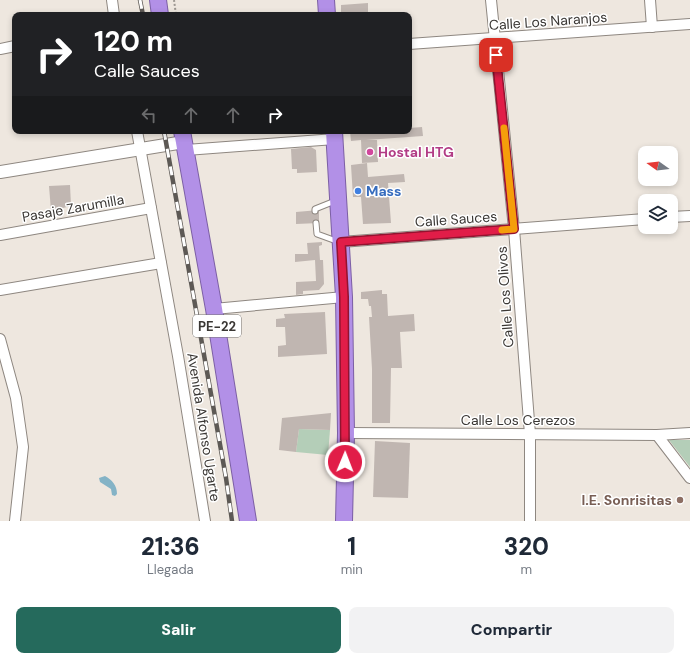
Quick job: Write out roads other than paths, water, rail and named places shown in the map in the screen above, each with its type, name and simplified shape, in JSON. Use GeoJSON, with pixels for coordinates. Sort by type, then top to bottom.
{"type":"FeatureCollection","features":[{"type":"Feature","properties":{"kind":"highway"},"geometry":{"type":"LineString","coordinates":[[158,0],[160,12]]}},
{"type":"Feature","properties":{"kind":"highway"},"geometry":{"type":"LineString","coordinates":[[326,0],[327,12]]}},
{"type":"Feature","properties":{"kind":"highway"},"geometry":{"type":"LineString","coordinates":[[334,135],[344,297],[346,433],[344,521]]}},
{"type":"Feature","properties":{"kind":"highway","name":"PE-22"},"geometry":{"type":"LineString","coordinates":[[184,141],[214,309],[248,521]]}},
{"type":"Feature","properties":{"kind":"street"},"geometry":{"type":"LineString","coordinates":[[112,0],[114,12]]}},
{"type":"Feature","properties":{"kind":"street","name":"Calle Los Olivos"},"geometry":{"type":"LineString","coordinates":[[491,0],[514,229],[530,434],[530,521]]}},
{"type":"Feature","properties":{"kind":"street"},"geometry":{"type":"LineString","coordinates":[[650,0],[652,27]]}},
{"type":"Feature","properties":{"kind":"street","name":"Calle Los Naranjos"},"geometry":{"type":"LineString","coordinates":[[412,44],[690,24]]}},
{"type":"Feature","properties":{"kind":"street"},"geometry":{"type":"LineString","coordinates":[[0,49],[12,47]]}},
{"type":"Feature","properties":{"kind":"street","name":"Avenida Alfonso Ugarte"},"geometry":{"type":"LineString","coordinates":[[138,134],[205,521]]}},
{"type":"Feature","properties":{"kind":"street"},"geometry":{"type":"LineString","coordinates":[[0,172],[184,141],[334,135]]}},
{"type":"Feature","properties":{"kind":"street","name":"Pasaje Zarumilla"},"geometry":{"type":"LineString","coordinates":[[0,235],[151,208]]}},
{"type":"Feature","properties":{"kind":"street"},"geometry":{"type":"LineString","coordinates":[[678,217],[690,216]]}},
{"type":"Feature","properties":{"kind":"street","name":"Calle Sauces"},"geometry":{"type":"LineString","coordinates":[[341,242],[638,220]]}},
{"type":"Feature","properties":{"kind":"street"},"geometry":{"type":"LineString","coordinates":[[0,290],[161,263]]}},
{"type":"Feature","properties":{"kind":"street"},"geometry":{"type":"LineString","coordinates":[[214,309],[344,297]]}},
{"type":"Feature","properties":{"kind":"street"},"geometry":{"type":"LineString","coordinates":[[0,340],[16,398],[23,447],[15,521]]}},
{"type":"Feature","properties":{"kind":"street","name":"Calle Los Cerezos"},"geometry":{"type":"LineString","coordinates":[[346,433],[657,435],[690,433]]}},
{"type":"Feature","properties":{"kind":"street"},"geometry":{"type":"LineString","coordinates":[[657,435],[690,478]]}},
{"type":"Feature","properties":{"kind":"lane"},"geometry":{"type":"LineString","coordinates":[[315,211],[315,209],[338,200]]}},
{"type":"Feature","properties":{"kind":"lane"},"geometry":{"type":"LineString","coordinates":[[316,223],[317,234],[341,242]]}},
{"type":"Feature","properties":{"kind":"water"},"geometry":{"type":"Polygon","coordinates":[[[105,476],[115,485],[117,494],[115,496],[112,495],[111,489],[100,482],[99,478],[105,476]]]}},
{"type":"Feature","properties":{"kind":"railway"},"geometry":{"type":"LineString","coordinates":[[140,0],[142,12]]}},
{"type":"Feature","properties":{"kind":"railway"},"geometry":{"type":"LineString","coordinates":[[165,134],[226,478],[232,521]]}},
{"type":"Feature","properties":{"kind":"place","name":"Hostal HTG"},"geometry":{"type":"Point","coordinates":[370,152]}},
{"type":"Feature","properties":{"kind":"place","name":"Mass"},"geometry":{"type":"Point","coordinates":[358,191]}},
{"type":"Feature","properties":{"kind":"place","name":"I.E. Sonrisitas"},"geometry":{"type":"Point","coordinates":[680,500]}}]}
